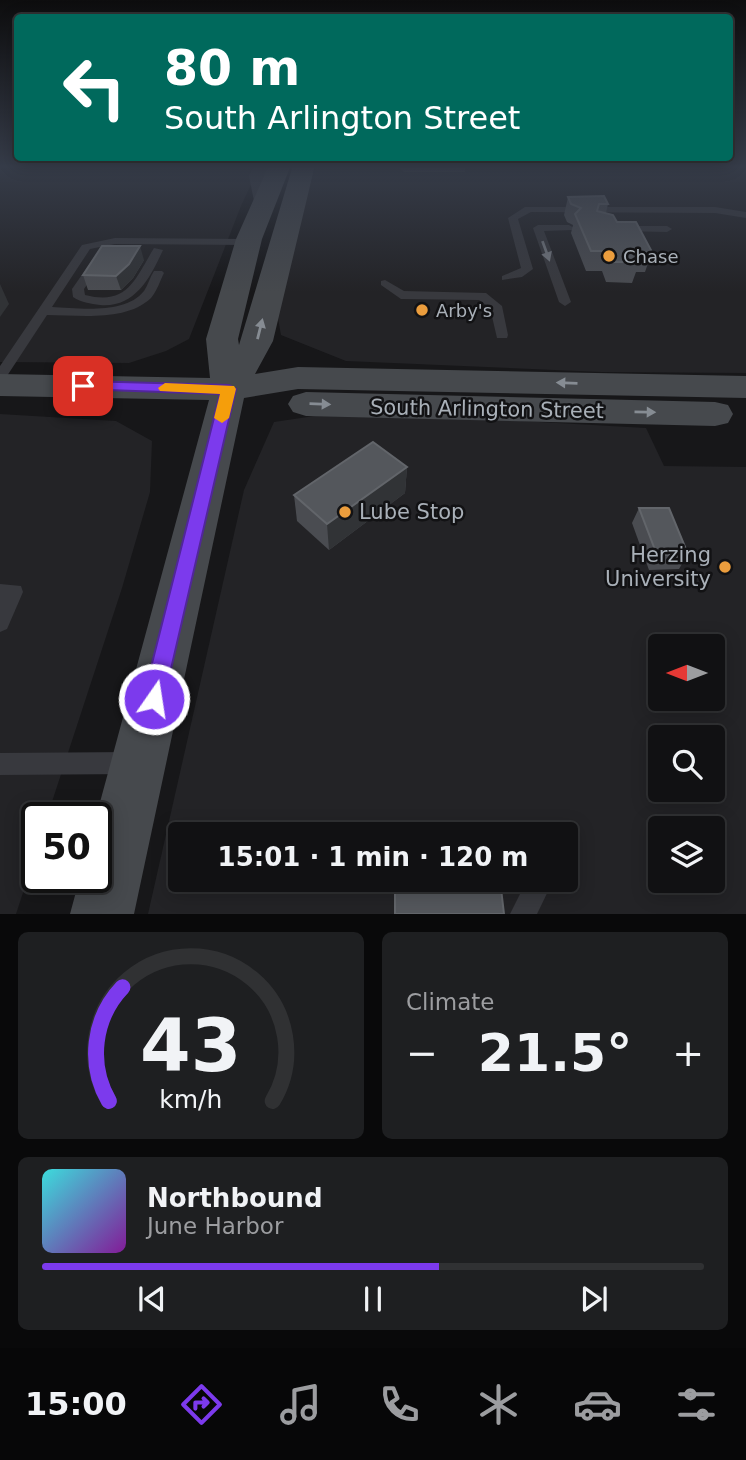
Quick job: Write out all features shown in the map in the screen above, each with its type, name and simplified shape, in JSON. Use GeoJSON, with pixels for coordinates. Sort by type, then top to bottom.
{"type":"FeatureCollection","features":[{"type":"Feature","properties":{"kind":"main road"},"geometry":{"type":"LineString","coordinates":[[229,389],[222,339],[248,242],[261,208]]}},
{"type":"Feature","properties":{"kind":"main road"},"geometry":{"type":"LineString","coordinates":[[102,914],[229,389],[257,341],[292,208]]}},
{"type":"Feature","properties":{"kind":"main road","name":"South Arlington Street"},"geometry":{"type":"LineString","coordinates":[[2,385],[229,389],[298,378],[746,387]]}},
{"type":"Feature","properties":{"kind":"main road","name":"South Arlington Street"},"geometry":{"type":"LineString","coordinates":[[229,389],[293,403],[746,414]]}},
{"type":"Feature","properties":{"kind":"lane"},"geometry":{"type":"LineString","coordinates":[[506,278],[527,269],[513,218],[529,209],[715,210],[746,215]]}},
{"type":"Feature","properties":{"kind":"lane"},"geometry":{"type":"LineString","coordinates":[[565,302],[538,228],[569,228]]}},
{"type":"Feature","properties":{"kind":"lane"},"geometry":{"type":"LineString","coordinates":[[612,228],[667,229]]}},
{"type":"Feature","properties":{"kind":"lane"},"geometry":{"type":"LineString","coordinates":[[167,247],[130,295],[114,301],[91,301],[79,297],[78,289],[100,256],[128,250],[167,247],[248,242]]}},
{"type":"Feature","properties":{"kind":"lane"},"geometry":{"type":"LineString","coordinates":[[2,385],[44,311],[86,247],[97,243],[167,247]]}},
{"type":"Feature","properties":{"kind":"lane"},"geometry":{"type":"LineString","coordinates":[[44,311],[100,312],[127,305],[147,295],[167,247]]}},
{"type":"Feature","properties":{"kind":"lane"},"geometry":{"type":"LineString","coordinates":[[385,283],[401,295],[482,296],[496,306],[502,335]]}},
{"type":"Feature","properties":{"kind":"lane"},"geometry":{"type":"LineString","coordinates":[[0,592],[14,592],[0,624]]}},
{"type":"Feature","properties":{"kind":"lane"},"geometry":{"type":"LineString","coordinates":[[0,764],[138,763]]}},
{"type":"Feature","properties":{"kind":"lane"},"geometry":{"type":"LineString","coordinates":[[523,914],[534,892]]}},
{"type":"Feature","properties":{"kind":"shaded area"},"geometry":{"type":"Polygon","coordinates":[[[0,208],[240,208],[189,339],[166,351],[129,363],[0,362],[0,208]]]}},
{"type":"Feature","properties":{"kind":"shaded area"},"geometry":{"type":"Polygon","coordinates":[[[303,208],[746,208],[746,373],[601,372],[346,361],[281,335],[277,313],[303,208]]]}},
{"type":"Feature","properties":{"kind":"shaded area"},"geometry":{"type":"Polygon","coordinates":[[[348,411],[646,428],[664,466],[746,467],[746,914],[148,914],[168,826],[168,892],[578,892],[578,822],[169,822],[244,490],[274,422],[348,411]]]}},
{"type":"Feature","properties":{"kind":"shaded area"},"geometry":{"type":"Polygon","coordinates":[[[0,414],[116,421],[152,441],[150,492],[122,588],[52,802],[21,802],[23,893],[16,914],[0,914],[0,414]]]}},
{"type":"Feature","properties":{"kind":"building"},"geometry":{"type":"Polygon","coordinates":[[[581,208],[598,208],[597,211],[613,215],[617,222],[636,222],[652,252],[633,252],[639,262],[612,262],[607,251],[591,251],[575,214],[581,208]]]}},
{"type":"Feature","properties":{"kind":"building"},"geometry":{"type":"Polygon","coordinates":[[[102,246],[140,246],[129,264],[116,276],[83,275],[102,246]]]}},
{"type":"Feature","properties":{"kind":"building"},"geometry":{"type":"Polygon","coordinates":[[[373,442],[407,467],[327,524],[294,495],[373,442]]]}},
{"type":"Feature","properties":{"kind":"building"},"geometry":{"type":"Polygon","coordinates":[[[639,508],[669,508],[688,554],[657,555],[639,508]]]}},
{"type":"Feature","properties":{"kind":"building"},"geometry":{"type":"Polygon","coordinates":[[[395,892],[501,892],[504,914],[395,914],[395,892]]]}},
{"type":"Feature","properties":{"kind":"slow traffic"},"geometry":{"type":"LineString","coordinates":[[165,388],[229,389],[222,418]]}},
{"type":"Feature","properties":{"kind":"place","name":"Chase"},"geometry":{"type":"Point","coordinates":[609,256]}},
{"type":"Feature","properties":{"kind":"place","name":"Arby's"},"geometry":{"type":"Point","coordinates":[422,310]}},
{"type":"Feature","properties":{"kind":"place","name":"Lube Stop"},"geometry":{"type":"Point","coordinates":[345,512]}},
{"type":"Feature","properties":{"kind":"place","name":"Herzing University"},"geometry":{"type":"Point","coordinates":[725,567]}},
{"type":"Feature","properties":{"kind":"route"},"geometry":{"type":"LineString","coordinates":[[83,386],[229,389],[154,699]]}}]}
